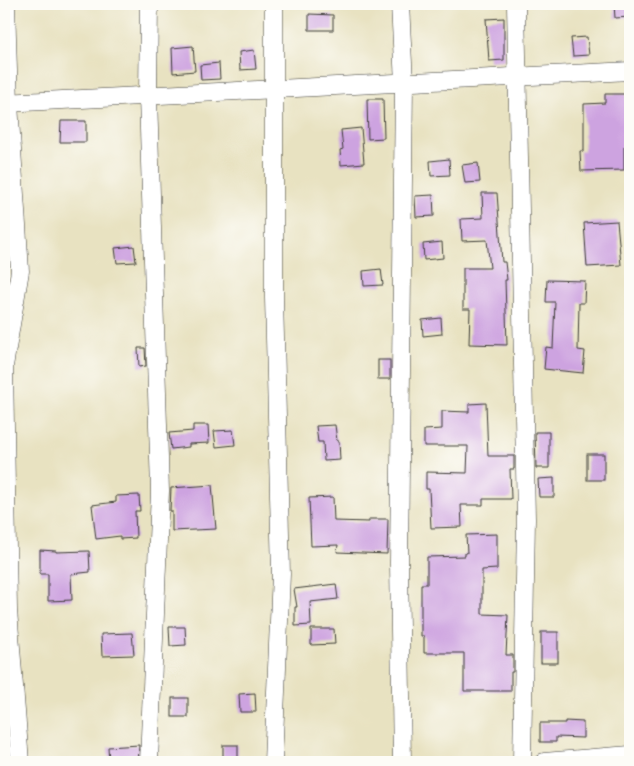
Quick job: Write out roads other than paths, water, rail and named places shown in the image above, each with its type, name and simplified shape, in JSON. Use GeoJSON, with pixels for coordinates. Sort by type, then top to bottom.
{"type":"FeatureCollection","features":[{"type":"Feature","properties":{"kind":"street"},"geometry":{"type":"LineString","coordinates":[[6,4],[6,103],[20,271],[4,366],[8,610],[20,762]]}},
{"type":"Feature","properties":{"kind":"street"},"geometry":{"type":"LineString","coordinates":[[149,4],[148,96],[160,491],[149,762]]}},
{"type":"Feature","properties":{"kind":"street"},"geometry":{"type":"LineString","coordinates":[[273,762],[280,574],[274,298],[274,4]]}},
{"type":"Feature","properties":{"kind":"street"},"geometry":{"type":"LineString","coordinates":[[400,4],[404,83],[399,563],[402,762]]}},
{"type":"Feature","properties":{"kind":"street"},"geometry":{"type":"LineString","coordinates":[[516,4],[526,519],[522,762]]}},
{"type":"Feature","properties":{"kind":"street"},"geometry":{"type":"LineString","coordinates":[[6,103],[630,70]]}},
{"type":"Feature","properties":{"kind":"street"},"geometry":{"type":"LineString","coordinates":[[544,762],[630,755]]}}]}
